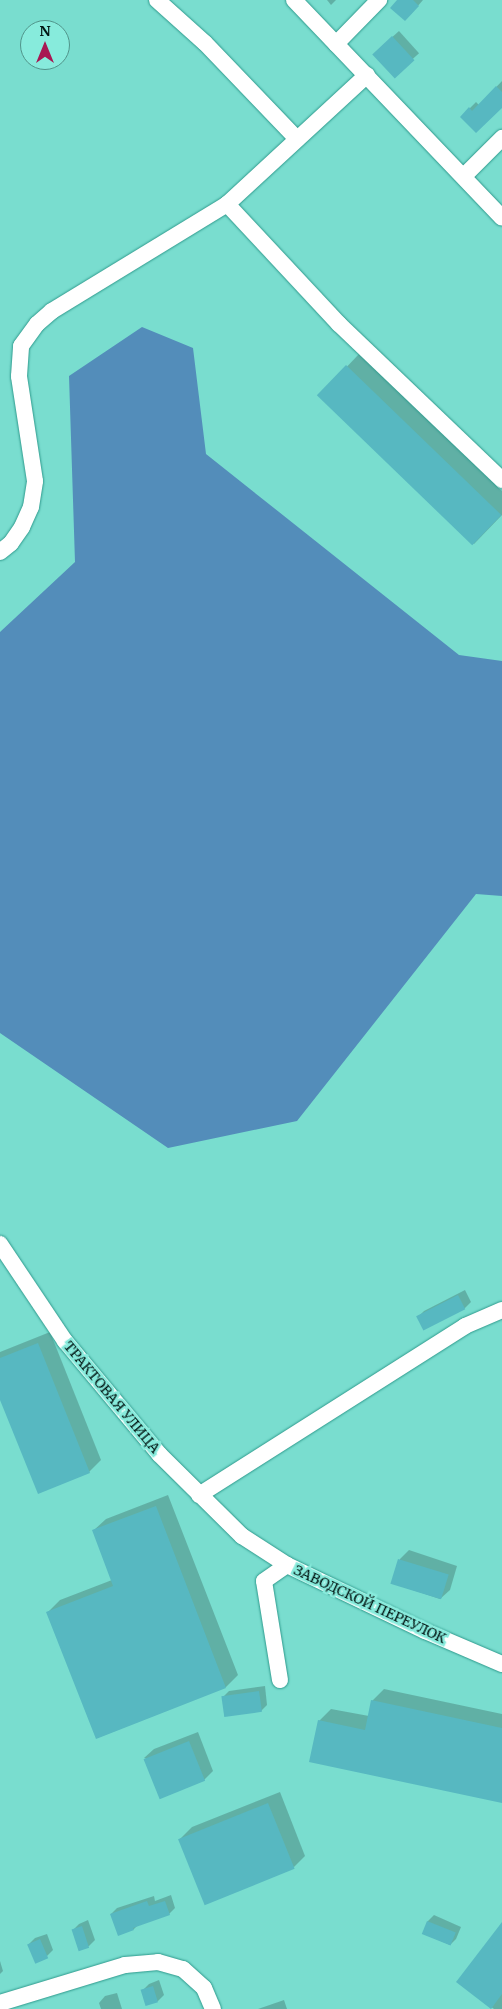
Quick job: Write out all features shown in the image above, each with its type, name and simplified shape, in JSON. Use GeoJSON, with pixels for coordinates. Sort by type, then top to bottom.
{"type":"FeatureCollection","features":[{"type":"Feature","properties":{"kind":"street"},"geometry":{"type":"LineString","coordinates":[[157,0],[204,43],[297,139]]}},
{"type":"Feature","properties":{"kind":"street"},"geometry":{"type":"LineString","coordinates":[[294,0],[464,176],[502,218]]}},
{"type":"Feature","properties":{"kind":"street"},"geometry":{"type":"LineString","coordinates":[[336,44],[379,0]]}},
{"type":"Feature","properties":{"kind":"street"},"geometry":{"type":"LineString","coordinates":[[0,552],[11,543],[32,507],[36,481],[19,376],[21,346],[37,324],[52,311],[75,299],[227,204],[367,75]]}},
{"type":"Feature","properties":{"kind":"street"},"geometry":{"type":"LineString","coordinates":[[464,176],[502,138]]}},
{"type":"Feature","properties":{"kind":"street"},"geometry":{"type":"LineString","coordinates":[[227,204],[339,324],[502,480]]}},
{"type":"Feature","properties":{"kind":"street","name":"ТРАКТОВАЯ УЛИЦА"},"geometry":{"type":"LineString","coordinates":[[0,1244],[65,1341],[159,1454],[242,1536]]}},
{"type":"Feature","properties":{"kind":"street"},"geometry":{"type":"LineString","coordinates":[[199,1495],[465,1326],[502,1310]]}},
{"type":"Feature","properties":{"kind":"street","name":"ЗАВОДСКОЙ ПЕРЕУЛОК"},"geometry":{"type":"LineString","coordinates":[[242,1536],[288,1565],[425,1632],[502,1664]]}},
{"type":"Feature","properties":{"kind":"street"},"geometry":{"type":"LineString","coordinates":[[280,1680],[264,1581],[288,1565]]}},
{"type":"Feature","properties":{"kind":"street"},"geometry":{"type":"LineString","coordinates":[[0,2004],[125,1965],[158,1962],[183,1969],[204,1988],[213,2009]]}},
{"type":"Feature","properties":{"kind":"water"},"geometry":{"type":"Polygon","coordinates":[[[142,327],[193,348],[206,454],[459,655],[502,661],[502,896],[476,894],[297,1121],[168,1148],[0,1033],[0,632],[75,562],[69,376],[142,327]]]}},
{"type":"Feature","properties":{"kind":"building"},"geometry":{"type":"Polygon","coordinates":[[[397,0],[413,0],[419,6],[405,21],[390,8],[397,0]]]}},
{"type":"Feature","properties":{"kind":"building"},"geometry":{"type":"Polygon","coordinates":[[[392,36],[415,60],[395,79],[372,54],[392,36]]]}},
{"type":"Feature","properties":{"kind":"building"},"geometry":{"type":"Polygon","coordinates":[[[496,86],[502,92],[502,108],[476,133],[460,117],[469,107],[472,111],[496,86]]]}},
{"type":"Feature","properties":{"kind":"building"},"geometry":{"type":"Polygon","coordinates":[[[346,365],[501,515],[472,545],[317,395],[346,365]]]}},
{"type":"Feature","properties":{"kind":"building"},"geometry":{"type":"Polygon","coordinates":[[[458,1295],[465,1309],[423,1331],[416,1316],[458,1295]]]}},
{"type":"Feature","properties":{"kind":"building"},"geometry":{"type":"Polygon","coordinates":[[[38,1343],[90,1473],[38,1494],[0,1400],[0,1358],[38,1343]]]}},
{"type":"Feature","properties":{"kind":"building"},"geometry":{"type":"Polygon","coordinates":[[[156,1506],[226,1688],[96,1739],[46,1612],[113,1586],[92,1530],[156,1506]]]}},
{"type":"Feature","properties":{"kind":"building"},"geometry":{"type":"Polygon","coordinates":[[[398,1559],[449,1574],[441,1599],[390,1584],[398,1559]]]}},
{"type":"Feature","properties":{"kind":"building"},"geometry":{"type":"Polygon","coordinates":[[[259,1691],[262,1712],[224,1717],[221,1696],[259,1691]]]}},
{"type":"Feature","properties":{"kind":"building"},"geometry":{"type":"Polygon","coordinates":[[[371,1700],[502,1728],[502,1803],[309,1762],[318,1720],[365,1730],[371,1700]]]}},
{"type":"Feature","properties":{"kind":"building"},"geometry":{"type":"Polygon","coordinates":[[[189,1741],[205,1781],[160,1799],[144,1759],[189,1741]]]}},
{"type":"Feature","properties":{"kind":"building"},"geometry":{"type":"Polygon","coordinates":[[[268,1803],[295,1869],[205,1905],[178,1839],[268,1803]]]}},
{"type":"Feature","properties":{"kind":"building"},"geometry":{"type":"Polygon","coordinates":[[[147,1901],[149,1906],[165,1901],[170,1915],[133,1928],[134,1930],[118,1936],[110,1914],[147,1901]]]}},
{"type":"Feature","properties":{"kind":"building"},"geometry":{"type":"Polygon","coordinates":[[[427,1921],[456,1933],[450,1946],[422,1934],[427,1921]]]}},
{"type":"Feature","properties":{"kind":"building"},"geometry":{"type":"Polygon","coordinates":[[[502,1922],[502,1994],[491,2009],[456,1982],[502,1922]]]}},
{"type":"Feature","properties":{"kind":"building"},"geometry":{"type":"Polygon","coordinates":[[[82,1926],[89,1948],[79,1951],[72,1929],[82,1926]]]}},
{"type":"Feature","properties":{"kind":"building"},"geometry":{"type":"Polygon","coordinates":[[[40,1939],[48,1958],[35,1964],[27,1944],[40,1939]]]}},
{"type":"Feature","properties":{"kind":"building"},"geometry":{"type":"Polygon","coordinates":[[[153,1986],[158,2002],[146,2006],[141,1990],[153,1986]]]}}]}
